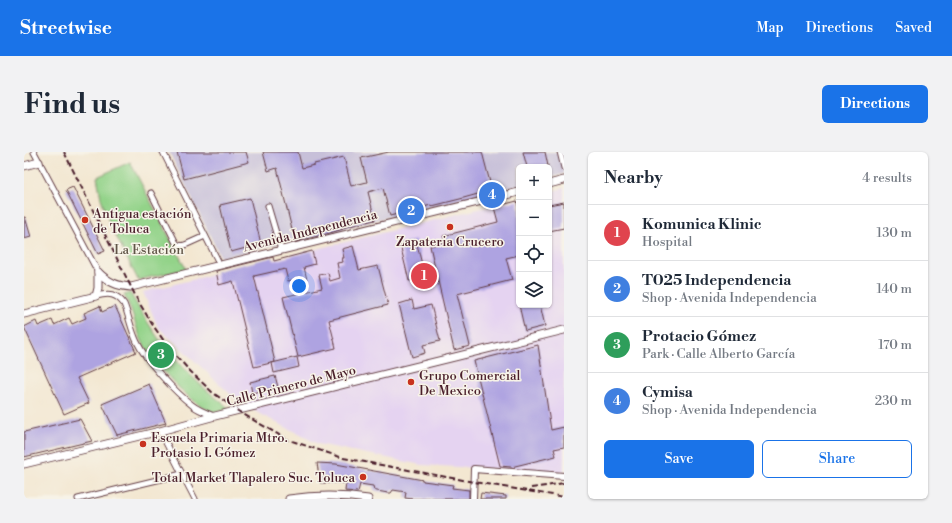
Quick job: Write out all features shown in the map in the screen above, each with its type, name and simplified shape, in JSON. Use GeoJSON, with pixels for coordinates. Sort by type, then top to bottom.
{"type":"FeatureCollection","features":[{"type":"Feature","properties":{"kind":"main road"},"geometry":{"type":"LineString","coordinates":[[24,166],[39,162]]}},
{"type":"Feature","properties":{"kind":"main road"},"geometry":{"type":"LineString","coordinates":[[552,183],[564,180]]}},
{"type":"Feature","properties":{"kind":"main road","name":"Avenida Independencia"},"geometry":{"type":"LineString","coordinates":[[98,272],[110,282],[131,287],[516,193]]}},
{"type":"Feature","properties":{"kind":"main road"},"geometry":{"type":"LineString","coordinates":[[24,314],[96,296],[98,288],[98,272]]}},
{"type":"Feature","properties":{"kind":"main road","name":"Calle Primero de Mayo"},"geometry":{"type":"LineString","coordinates":[[24,464],[564,330]]}},
{"type":"Feature","properties":{"kind":"main road"},"geometry":{"type":"LineString","coordinates":[[289,499],[307,496],[334,495],[368,499]]}},
{"type":"Feature","properties":{"kind":"street"},"geometry":{"type":"LineString","coordinates":[[34,152],[98,272]]}},
{"type":"Feature","properties":{"kind":"street"},"geometry":{"type":"LineString","coordinates":[[163,152],[220,264]]}},
{"type":"Feature","properties":{"kind":"street"},"geometry":{"type":"LineString","coordinates":[[560,152],[564,168]]}},
{"type":"Feature","properties":{"kind":"street"},"geometry":{"type":"LineString","coordinates":[[151,193],[177,244],[182,246],[205,236]]}},
{"type":"Feature","properties":{"kind":"street"},"geometry":{"type":"LineString","coordinates":[[268,206],[281,250]]}},
{"type":"Feature","properties":{"kind":"street"},"geometry":{"type":"LineString","coordinates":[[96,296],[110,294],[121,299],[137,342],[149,360],[163,377],[193,406],[203,412],[215,416]]}},
{"type":"Feature","properties":{"kind":"street"},"geometry":{"type":"LineString","coordinates":[[160,431],[195,499]]}},
{"type":"Feature","properties":{"kind":"street"},"geometry":{"type":"LineString","coordinates":[[472,499],[474,469],[564,476]]}},
{"type":"Feature","properties":{"kind":"street"},"geometry":{"type":"LineString","coordinates":[[78,499],[182,474]]}},
{"type":"Feature","properties":{"kind":"shaded area"},"geometry":{"type":"Polygon","coordinates":[[[169,152],[564,152],[564,174],[552,177],[552,164],[516,164],[516,186],[221,258],[169,152]]]}},
{"type":"Feature","properties":{"kind":"shaded area"},"geometry":{"type":"Polygon","coordinates":[[[564,188],[564,473],[422,465],[318,444],[241,404],[158,327],[143,292],[516,200],[516,308],[552,308],[552,191],[564,188]]]}},
{"type":"Feature","properties":{"kind":"green space","name":"La Estación"},"geometry":{"type":"Polygon","coordinates":[[[130,162],[186,269],[138,280],[109,222],[101,198],[97,177],[130,162]]]}},
{"type":"Feature","properties":{"kind":"green space"},"geometry":{"type":"Polygon","coordinates":[[[130,293],[153,331],[176,360],[198,382],[230,409],[215,412],[207,409],[186,394],[164,372],[148,351],[140,337],[130,307],[124,295],[130,293]]]}},
{"type":"Feature","properties":{"kind":"building"},"geometry":{"type":"Polygon","coordinates":[[[177,152],[246,152],[249,162],[184,179],[177,152]]]}},
{"type":"Feature","properties":{"kind":"building"},"geometry":{"type":"Polygon","coordinates":[[[263,152],[298,152],[302,168],[344,157],[351,186],[367,182],[361,158],[389,152],[482,152],[492,190],[390,216],[383,188],[368,192],[375,220],[295,242],[277,168],[268,171],[263,152]]]}},
{"type":"Feature","properties":{"kind":"building"},"geometry":{"type":"Polygon","coordinates":[[[523,152],[545,152],[548,164],[526,164],[523,152]]]}},
{"type":"Feature","properties":{"kind":"building","name":"Antigua estación de Toluca"},"geometry":{"type":"Polygon","coordinates":[[[73,187],[105,251],[98,254],[66,190],[73,187]]]}},
{"type":"Feature","properties":{"kind":"building"},"geometry":{"type":"Polygon","coordinates":[[[250,198],[261,244],[231,252],[220,205],[250,198]]]}},
{"type":"Feature","properties":{"kind":"building"},"geometry":{"type":"Polygon","coordinates":[[[516,201],[516,256],[506,258],[512,280],[457,294],[470,346],[454,350],[430,246],[445,242],[443,236],[498,222],[494,207],[516,201]]]}},
{"type":"Feature","properties":{"kind":"building"},"geometry":{"type":"Polygon","coordinates":[[[564,202],[564,228],[552,230],[552,204],[564,202]]]}},
{"type":"Feature","properties":{"kind":"building"},"geometry":{"type":"Polygon","coordinates":[[[24,217],[31,237],[24,239],[24,217]]]}},
{"type":"Feature","properties":{"kind":"building"},"geometry":{"type":"Polygon","coordinates":[[[416,240],[425,277],[409,281],[400,244],[416,240]]]}},
{"type":"Feature","properties":{"kind":"building"},"geometry":{"type":"Polygon","coordinates":[[[353,246],[359,270],[378,266],[388,305],[329,320],[336,348],[298,357],[283,297],[322,288],[319,275],[328,273],[330,281],[340,278],[337,263],[343,262],[342,258],[344,258],[342,249],[353,246]]]}},
{"type":"Feature","properties":{"kind":"building"},"geometry":{"type":"Polygon","coordinates":[[[312,251],[315,264],[304,267],[307,280],[296,283],[295,279],[288,281],[285,269],[254,276],[275,362],[254,367],[233,281],[219,285],[216,271],[273,257],[274,261],[312,251]]]}},
{"type":"Feature","properties":{"kind":"building"},"geometry":{"type":"Polygon","coordinates":[[[412,300],[414,309],[431,305],[440,341],[423,345],[425,353],[412,357],[399,304],[412,300]]]}},
{"type":"Feature","properties":{"kind":"building"},"geometry":{"type":"Polygon","coordinates":[[[100,306],[102,312],[115,306],[136,352],[77,378],[89,403],[64,414],[24,327],[36,321],[38,326],[52,320],[54,325],[69,318],[72,324],[86,318],[84,313],[100,306]]]}},
{"type":"Feature","properties":{"kind":"building"},"geometry":{"type":"Polygon","coordinates":[[[520,308],[541,308],[545,326],[525,331],[520,308]]]}},
{"type":"Feature","properties":{"kind":"building"},"geometry":{"type":"Polygon","coordinates":[[[538,345],[551,430],[564,427],[564,447],[554,449],[556,456],[511,467],[500,466],[474,361],[538,345]]]}},
{"type":"Feature","properties":{"kind":"building"},"geometry":{"type":"Polygon","coordinates":[[[297,357],[299,367],[274,373],[272,363],[297,357]]]}},
{"type":"Feature","properties":{"kind":"building"},"geometry":{"type":"Polygon","coordinates":[[[275,376],[278,387],[252,393],[250,382],[275,376]]]}},
{"type":"Feature","properties":{"kind":"building"},"geometry":{"type":"Polygon","coordinates":[[[149,384],[166,423],[117,435],[102,404],[149,384]]]}},
{"type":"Feature","properties":{"kind":"building"},"geometry":{"type":"Polygon","coordinates":[[[80,419],[92,441],[24,457],[24,432],[80,419]]]}},
{"type":"Feature","properties":{"kind":"building"},"geometry":{"type":"Polygon","coordinates":[[[317,463],[336,464],[423,481],[453,485],[452,488],[469,490],[469,499],[405,498],[406,492],[393,490],[391,493],[388,493],[374,490],[373,486],[360,484],[358,492],[345,491],[346,483],[320,483],[317,463]]]}},
{"type":"Feature","properties":{"kind":"building"},"geometry":{"type":"Polygon","coordinates":[[[481,493],[506,496],[506,499],[480,499],[481,493]]]}},
{"type":"Feature","properties":{"kind":"railway"},"geometry":{"type":"LineString","coordinates":[[64,152],[137,299],[152,324],[169,348],[189,370],[212,392],[238,411],[286,439],[343,458],[564,497]]}},
{"type":"Feature","properties":{"kind":"railway"},"geometry":{"type":"LineString","coordinates":[[531,488],[564,483]]}},
{"type":"Feature","properties":{"kind":"place","name":"Cymisa"},"geometry":{"type":"Point","coordinates":[492,195]}},
{"type":"Feature","properties":{"kind":"place","name":"T025 Independencia"},"geometry":{"type":"Point","coordinates":[411,211]}},
{"type":"Feature","properties":{"kind":"place","name":"Antigua estación de Toluca"},"geometry":{"type":"Point","coordinates":[85,220]}},
{"type":"Feature","properties":{"kind":"place","name":"Zapateria Crucero"},"geometry":{"type":"Point","coordinates":[450,227]}},
{"type":"Feature","properties":{"kind":"place","name":"Komunica Klinic"},"geometry":{"type":"Point","coordinates":[424,276]}},
{"type":"Feature","properties":{"kind":"place","name":"Protacio Gómez"},"geometry":{"type":"Point","coordinates":[161,355]}},
{"type":"Feature","properties":{"kind":"place","name":"Grupo Comercial De Mexico"},"geometry":{"type":"Point","coordinates":[411,382]}},
{"type":"Feature","properties":{"kind":"place","name":"Escuela Primaria Mtro. Protasio I. Gómez"},"geometry":{"type":"Point","coordinates":[143,444]}},
{"type":"Feature","properties":{"kind":"place","name":"Total Market Tlapalero Suc. Toluca"},"geometry":{"type":"Point","coordinates":[363,477]}}]}
